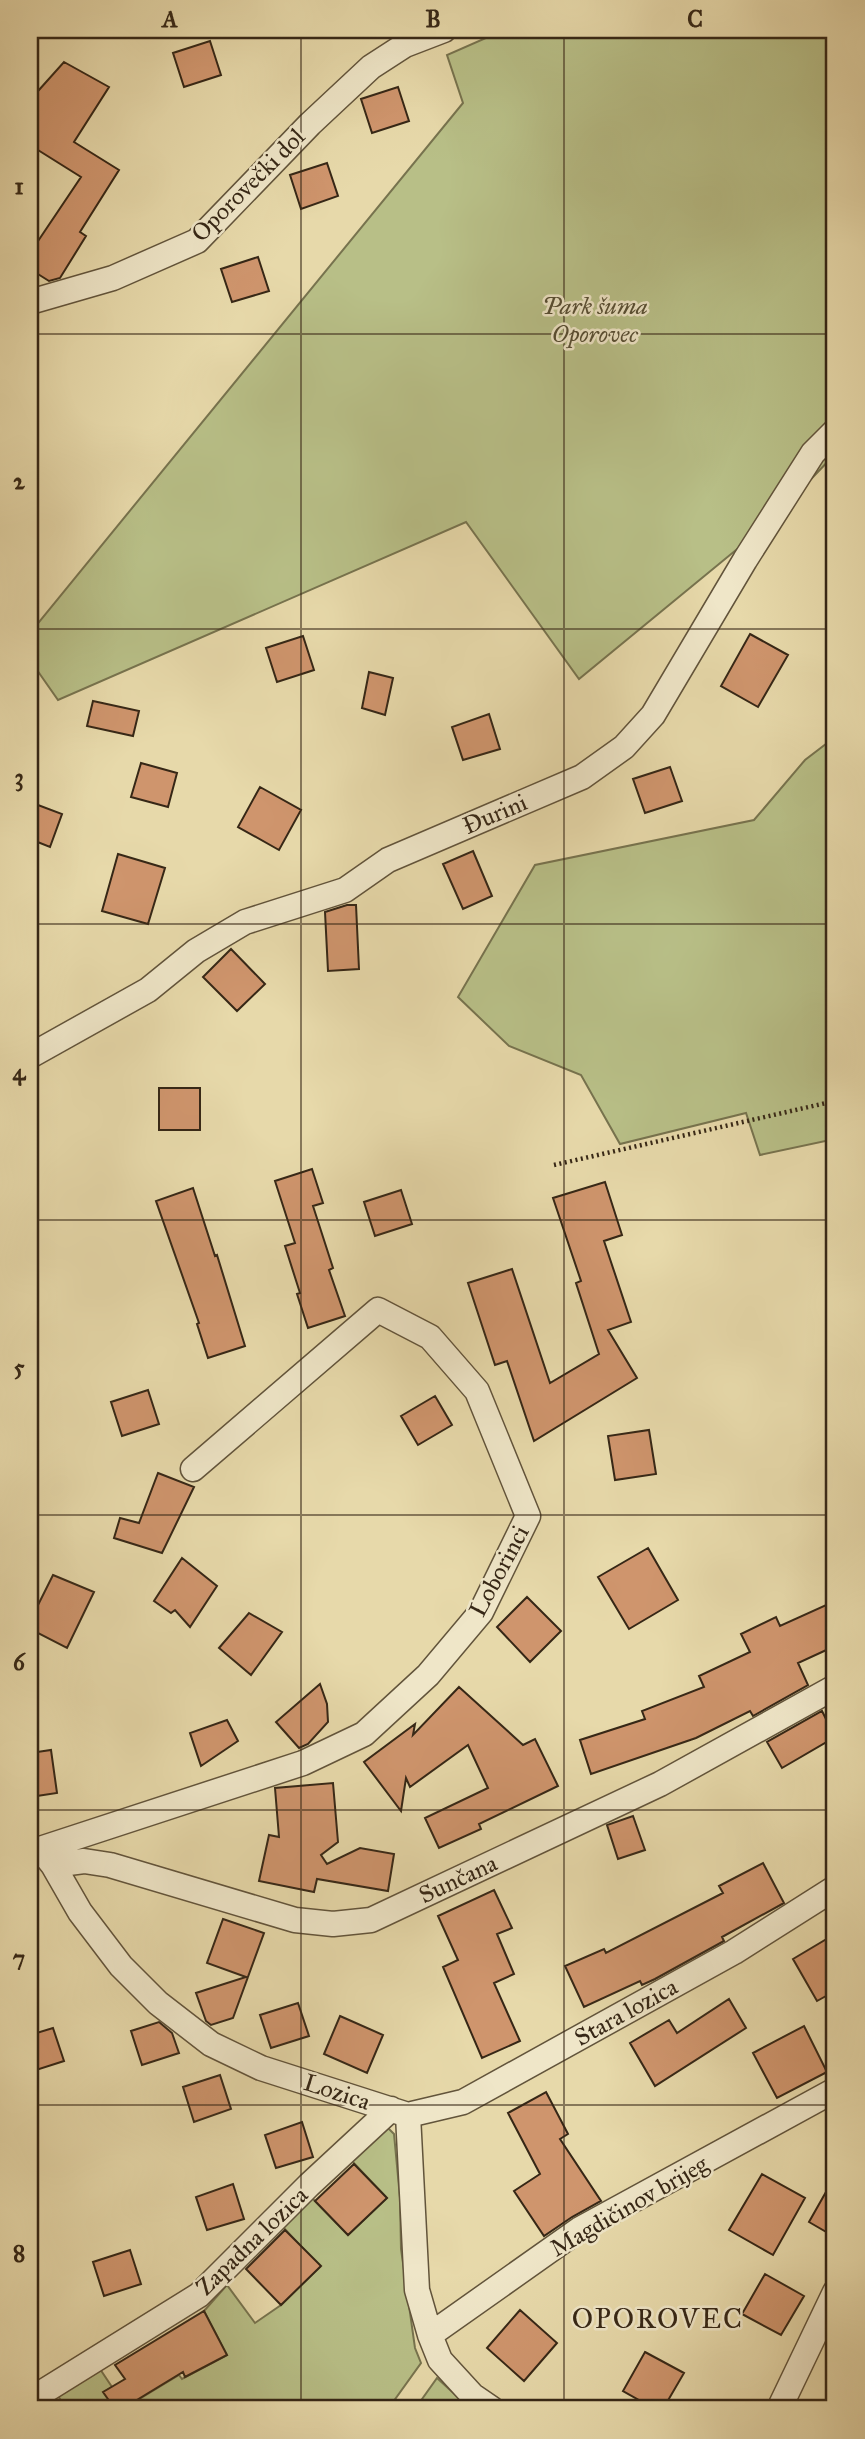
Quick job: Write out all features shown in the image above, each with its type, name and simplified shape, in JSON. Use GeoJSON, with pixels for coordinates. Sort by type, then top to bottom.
{"type":"FeatureCollection","features":[{"type":"Feature","properties":{"kind":"street","name":"Oporovečki dol"},"geometry":{"type":"LineString","coordinates":[[30,302],[113,278],[197,241],[310,124],[371,67],[405,45],[444,30]]}},
{"type":"Feature","properties":{"kind":"street","name":"Đurini"},"geometry":{"type":"LineString","coordinates":[[30,1056],[148,990],[196,951],[245,922],[345,890],[388,860],[582,777],[624,747],[653,715],[745,560],[813,453],[835,431]]}},
{"type":"Feature","properties":{"kind":"street","name":"Loborinci"},"geometry":{"type":"LineString","coordinates":[[41,1857],[303,1763],[364,1734],[428,1675],[481,1612],[528,1516],[477,1391],[430,1337],[378,1310],[193,1469]]}},
{"type":"Feature","properties":{"kind":"street","name":"Sunčana"},"geometry":{"type":"LineString","coordinates":[[41,1857],[110,1865],[295,1920],[333,1924],[371,1920],[660,1784],[835,1687]]}},
{"type":"Feature","properties":{"kind":"street","name":"Lozica"},"geometry":{"type":"LineString","coordinates":[[41,1857],[121,1966],[158,2003],[211,2044],[261,2068],[400,2112]]}},
{"type":"Feature","properties":{"kind":"street","name":"Stara lozica"},"geometry":{"type":"LineString","coordinates":[[400,2112],[463,2102],[734,1952],[835,1888]]}},
{"type":"Feature","properties":{"kind":"street","name":"Magdičinov brijeg"},"geometry":{"type":"LineString","coordinates":[[430,2335],[580,2230],[835,2090]]}},
{"type":"Feature","properties":{"kind":"street"},"geometry":{"type":"LineString","coordinates":[[400,2112],[417,2290],[430,2335],[440,2360],[473,2396],[492,2409]]}},
{"type":"Feature","properties":{"kind":"street","name":"Zapadna lozica"},"geometry":{"type":"LineString","coordinates":[[30,2400],[199,2295],[309,2185],[400,2112]]}},
{"type":"Feature","properties":{"kind":"street"},"geometry":{"type":"LineString","coordinates":[[779,2409],[835,2292]]}},
{"type":"Feature","properties":{"kind":"path"},"geometry":{"type":"LineString","coordinates":[[554,1165],[835,1101]]}},
{"type":"Feature","properties":{"kind":"green space","name":"Park šuma Oporovec"},"geometry":{"type":"Polygon","coordinates":[[[504,30],[835,30],[835,454],[770,522],[579,679],[466,522],[58,700],[30,660],[30,633],[463,103],[447,55],[504,30]]]}},
{"type":"Feature","properties":{"kind":"green space"},"geometry":{"type":"Polygon","coordinates":[[[835,737],[835,1139],[760,1155],[746,1113],[620,1144],[581,1075],[509,1046],[458,997],[535,865],[754,820],[805,760],[835,737]]]}},
{"type":"Feature","properties":{"kind":"green space"},"geometry":{"type":"Polygon","coordinates":[[[386,2126],[394,2134],[400,2198],[401,2249],[415,2348],[421,2363],[388,2409],[123,2409],[179,2375],[182,2379],[227,2355],[204,2311],[227,2285],[255,2323],[281,2305],[320,2267],[282,2226],[311,2197],[348,2235],[387,2198],[350,2159],[386,2126]]]}},
{"type":"Feature","properties":{"kind":"green space"},"geometry":{"type":"Polygon","coordinates":[[[100,2369],[112,2387],[104,2392],[115,2409],[66,2409],[57,2394],[100,2369]]]}},
{"type":"Feature","properties":{"kind":"green space"},"geometry":{"type":"Polygon","coordinates":[[[437,2378],[471,2409],[415,2409],[437,2378]]]}},
{"type":"Feature","properties":{"kind":"building"},"geometry":{"type":"Polygon","coordinates":[[[210,41],[221,75],[184,87],[173,53],[210,41]]]}},
{"type":"Feature","properties":{"kind":"building"},"geometry":{"type":"Polygon","coordinates":[[[64,62],[109,87],[74,142],[119,170],[80,232],[86,236],[60,278],[49,281],[30,269],[30,253],[81,177],[30,145],[30,100],[64,62]]]}},
{"type":"Feature","properties":{"kind":"building"},"geometry":{"type":"Polygon","coordinates":[[[398,87],[409,121],[372,133],[361,99],[398,87]]]}},
{"type":"Feature","properties":{"kind":"building"},"geometry":{"type":"Polygon","coordinates":[[[327,163],[338,196],[301,209],[290,175],[327,163]]]}},
{"type":"Feature","properties":{"kind":"building"},"geometry":{"type":"Polygon","coordinates":[[[258,257],[269,291],[232,302],[221,269],[258,257]]]}},
{"type":"Feature","properties":{"kind":"building"},"geometry":{"type":"Polygon","coordinates":[[[750,634],[788,655],[758,707],[721,686],[750,634]]]}},
{"type":"Feature","properties":{"kind":"building"},"geometry":{"type":"Polygon","coordinates":[[[303,636],[314,670],[277,682],[266,648],[303,636]]]}},
{"type":"Feature","properties":{"kind":"building"},"geometry":{"type":"Polygon","coordinates":[[[369,672],[393,678],[385,715],[362,708],[369,672]]]}},
{"type":"Feature","properties":{"kind":"building"},"geometry":{"type":"Polygon","coordinates":[[[93,701],[139,711],[133,736],[87,726],[93,701]]]}},
{"type":"Feature","properties":{"kind":"building"},"geometry":{"type":"Polygon","coordinates":[[[489,714],[500,749],[463,760],[452,727],[489,714]]]}},
{"type":"Feature","properties":{"kind":"building"},"geometry":{"type":"Polygon","coordinates":[[[141,763],[177,773],[168,807],[131,797],[141,763]]]}},
{"type":"Feature","properties":{"kind":"building"},"geometry":{"type":"Polygon","coordinates":[[[670,767],[682,801],[645,813],[633,779],[670,767]]]}},
{"type":"Feature","properties":{"kind":"building"},"geometry":{"type":"Polygon","coordinates":[[[260,787],[301,810],[279,850],[238,827],[260,787]]]}},
{"type":"Feature","properties":{"kind":"building"},"geometry":{"type":"Polygon","coordinates":[[[30,802],[62,814],[50,847],[30,839],[30,802]]]}},
{"type":"Feature","properties":{"kind":"building"},"geometry":{"type":"Polygon","coordinates":[[[473,851],[492,896],[463,909],[443,864],[473,851]]]}},
{"type":"Feature","properties":{"kind":"building"},"geometry":{"type":"Polygon","coordinates":[[[118,854],[165,868],[148,924],[102,911],[118,854]]]}},
{"type":"Feature","properties":{"kind":"building"},"geometry":{"type":"Polygon","coordinates":[[[356,905],[359,969],[328,971],[325,912],[356,905]]]}},
{"type":"Feature","properties":{"kind":"building"},"geometry":{"type":"Polygon","coordinates":[[[231,949],[265,984],[237,1011],[203,977],[231,949]]]}},
{"type":"Feature","properties":{"kind":"building"},"geometry":{"type":"Polygon","coordinates":[[[159,1088],[200,1088],[200,1130],[159,1130],[159,1088]]]}},
{"type":"Feature","properties":{"kind":"building"},"geometry":{"type":"Polygon","coordinates":[[[312,1169],[323,1203],[313,1206],[333,1268],[329,1270],[345,1316],[308,1328],[285,1246],[295,1243],[275,1181],[312,1169]]]}},
{"type":"Feature","properties":{"kind":"building"},"geometry":{"type":"Polygon","coordinates":[[[605,1182],[622,1235],[604,1241],[631,1322],[608,1330],[637,1378],[534,1441],[507,1361],[495,1365],[468,1283],[512,1269],[550,1383],[599,1354],[576,1283],[581,1281],[553,1198],[605,1182]]]}},
{"type":"Feature","properties":{"kind":"building"},"geometry":{"type":"Polygon","coordinates":[[[193,1188],[245,1346],[208,1358],[197,1324],[199,1323],[156,1201],[193,1188]]]}},
{"type":"Feature","properties":{"kind":"building"},"geometry":{"type":"Polygon","coordinates":[[[401,1190],[412,1224],[375,1236],[364,1202],[401,1190]]]}},
{"type":"Feature","properties":{"kind":"building"},"geometry":{"type":"Polygon","coordinates":[[[148,1390],[159,1424],[122,1436],[111,1402],[148,1390]]]}},
{"type":"Feature","properties":{"kind":"building"},"geometry":{"type":"Polygon","coordinates":[[[435,1396],[452,1425],[418,1445],[401,1416],[435,1396]]]}},
{"type":"Feature","properties":{"kind":"building"},"geometry":{"type":"Polygon","coordinates":[[[649,1430],[656,1474],[615,1480],[608,1436],[649,1430]]]}},
{"type":"Feature","properties":{"kind":"building"},"geometry":{"type":"Polygon","coordinates":[[[158,1473],[194,1487],[162,1553],[114,1538],[120,1518],[139,1523],[158,1473]]]}},
{"type":"Feature","properties":{"kind":"building"},"geometry":{"type":"Polygon","coordinates":[[[648,1548],[678,1600],[629,1629],[598,1577],[648,1548]]]}},
{"type":"Feature","properties":{"kind":"building"},"geometry":{"type":"Polygon","coordinates":[[[182,1558],[217,1586],[190,1627],[175,1610],[171,1613],[154,1601],[182,1558]]]}},
{"type":"Feature","properties":{"kind":"building"},"geometry":{"type":"Polygon","coordinates":[[[53,1575],[94,1592],[67,1648],[30,1629],[30,1621],[53,1575]]]}},
{"type":"Feature","properties":{"kind":"building"},"geometry":{"type":"Polygon","coordinates":[[[527,1597],[561,1631],[530,1662],[497,1627],[527,1597]]]}},
{"type":"Feature","properties":{"kind":"building"},"geometry":{"type":"Polygon","coordinates":[[[835,1601],[835,1646],[798,1663],[808,1685],[753,1716],[750,1711],[696,1738],[591,1774],[580,1740],[645,1719],[642,1711],[704,1687],[699,1676],[750,1652],[741,1634],[776,1617],[780,1626],[835,1601]]]}},
{"type":"Feature","properties":{"kind":"building"},"geometry":{"type":"Polygon","coordinates":[[[249,1613],[282,1632],[251,1675],[219,1648],[249,1613]]]}},
{"type":"Feature","properties":{"kind":"building"},"geometry":{"type":"Polygon","coordinates":[[[320,1684],[327,1704],[328,1722],[308,1744],[299,1748],[276,1722],[320,1684]]]}},
{"type":"Feature","properties":{"kind":"building"},"geometry":{"type":"Polygon","coordinates":[[[459,1687],[523,1745],[535,1739],[558,1786],[479,1824],[481,1829],[439,1848],[425,1818],[488,1788],[468,1745],[410,1787],[406,1778],[401,1811],[364,1762],[415,1724],[413,1735],[459,1687]]]}},
{"type":"Feature","properties":{"kind":"building"},"geometry":{"type":"Polygon","coordinates":[[[822,1711],[835,1737],[782,1768],[767,1742],[822,1711]]]}},
{"type":"Feature","properties":{"kind":"building"},"geometry":{"type":"Polygon","coordinates":[[[227,1720],[238,1741],[201,1766],[190,1733],[227,1720]]]}},
{"type":"Feature","properties":{"kind":"building"},"geometry":{"type":"Polygon","coordinates":[[[51,1750],[57,1793],[30,1797],[30,1753],[51,1750]]]}},
{"type":"Feature","properties":{"kind":"building"},"geometry":{"type":"Polygon","coordinates":[[[333,1783],[338,1842],[321,1855],[327,1864],[360,1848],[394,1854],[388,1891],[317,1879],[314,1892],[259,1881],[269,1835],[279,1837],[275,1788],[333,1783]]]}},
{"type":"Feature","properties":{"kind":"building"},"geometry":{"type":"Polygon","coordinates":[[[633,1816],[645,1850],[618,1859],[607,1825],[633,1816]]]}},
{"type":"Feature","properties":{"kind":"building"},"geometry":{"type":"Polygon","coordinates":[[[763,1863],[784,1903],[722,1937],[724,1941],[655,1979],[642,1985],[640,1981],[584,2007],[565,1966],[604,1949],[606,1953],[723,1893],[719,1886],[763,1863]]]}},
{"type":"Feature","properties":{"kind":"building"},"geometry":{"type":"Polygon","coordinates":[[[494,1890],[512,1928],[497,1934],[514,1974],[494,1983],[520,2041],[482,2058],[443,1967],[458,1960],[438,1916],[494,1890]]]}},
{"type":"Feature","properties":{"kind":"building"},"geometry":{"type":"Polygon","coordinates":[[[223,1919],[264,1933],[233,2018],[211,2025],[206,2021],[196,1993],[246,1977],[207,1963],[223,1919]]]}},
{"type":"Feature","properties":{"kind":"building"},"geometry":{"type":"Polygon","coordinates":[[[835,1934],[835,1991],[817,2001],[793,1959],[835,1934]]]}},
{"type":"Feature","properties":{"kind":"building"},"geometry":{"type":"Polygon","coordinates":[[[729,1999],[746,2028],[655,2086],[630,2043],[669,2020],[677,2033],[729,1999]]]}},
{"type":"Feature","properties":{"kind":"building"},"geometry":{"type":"Polygon","coordinates":[[[298,2003],[309,2036],[271,2048],[260,2015],[298,2003]]]}},
{"type":"Feature","properties":{"kind":"building"},"geometry":{"type":"Polygon","coordinates":[[[340,2016],[383,2035],[367,2073],[324,2054],[340,2016]]]}},
{"type":"Feature","properties":{"kind":"building"},"geometry":{"type":"Polygon","coordinates":[[[159,2022],[172,2033],[179,2053],[142,2065],[131,2031],[159,2022]]]}},
{"type":"Feature","properties":{"kind":"building"},"geometry":{"type":"Polygon","coordinates":[[[804,2026],[827,2072],[777,2098],[753,2053],[804,2026]]]}},
{"type":"Feature","properties":{"kind":"building"},"geometry":{"type":"Polygon","coordinates":[[[53,2028],[64,2061],[30,2072],[30,2035],[53,2028]]]}},
{"type":"Feature","properties":{"kind":"building"},"geometry":{"type":"Polygon","coordinates":[[[220,2075],[231,2109],[194,2122],[183,2087],[220,2075]]]}},
{"type":"Feature","properties":{"kind":"building"},"geometry":{"type":"Polygon","coordinates":[[[546,2092],[568,2134],[560,2139],[601,2201],[544,2236],[514,2191],[540,2174],[508,2113],[546,2092]]]}},
{"type":"Feature","properties":{"kind":"building"},"geometry":{"type":"Polygon","coordinates":[[[302,2122],[313,2157],[276,2168],[265,2135],[302,2122]]]}},
{"type":"Feature","properties":{"kind":"building"},"geometry":{"type":"Polygon","coordinates":[[[354,2164],[387,2198],[348,2235],[315,2201],[354,2164]]]}},
{"type":"Feature","properties":{"kind":"building"},"geometry":{"type":"Polygon","coordinates":[[[762,2174],[805,2198],[773,2255],[729,2230],[762,2174]]]}},
{"type":"Feature","properties":{"kind":"building"},"geometry":{"type":"Polygon","coordinates":[[[835,2176],[835,2237],[809,2222],[835,2176]]]}},
{"type":"Feature","properties":{"kind":"building"},"geometry":{"type":"Polygon","coordinates":[[[233,2184],[244,2219],[207,2230],[196,2197],[233,2184]]]}},
{"type":"Feature","properties":{"kind":"building"},"geometry":{"type":"Polygon","coordinates":[[[285,2230],[321,2266],[281,2305],[246,2269],[285,2230]]]}},
{"type":"Feature","properties":{"kind":"building"},"geometry":{"type":"Polygon","coordinates":[[[130,2250],[141,2284],[104,2296],[93,2262],[130,2250]]]}},
{"type":"Feature","properties":{"kind":"building"},"geometry":{"type":"Polygon","coordinates":[[[765,2274],[804,2296],[781,2335],[742,2314],[765,2274]]]}},
{"type":"Feature","properties":{"kind":"building"},"geometry":{"type":"Polygon","coordinates":[[[520,2310],[557,2343],[524,2381],[487,2348],[520,2310]]]}},
{"type":"Feature","properties":{"kind":"building"},"geometry":{"type":"Polygon","coordinates":[[[204,2311],[227,2355],[185,2377],[183,2372],[122,2409],[115,2409],[103,2392],[125,2379],[115,2365],[204,2311]]]}},
{"type":"Feature","properties":{"kind":"building"},"geometry":{"type":"Polygon","coordinates":[[[645,2352],[684,2373],[663,2409],[655,2409],[623,2391],[645,2352]]]}},
{"type":"Feature","properties":{"kind":"district","name":"OPOROVEC"},"geometry":{"type":"Point","coordinates":[658,2318]}}]}
